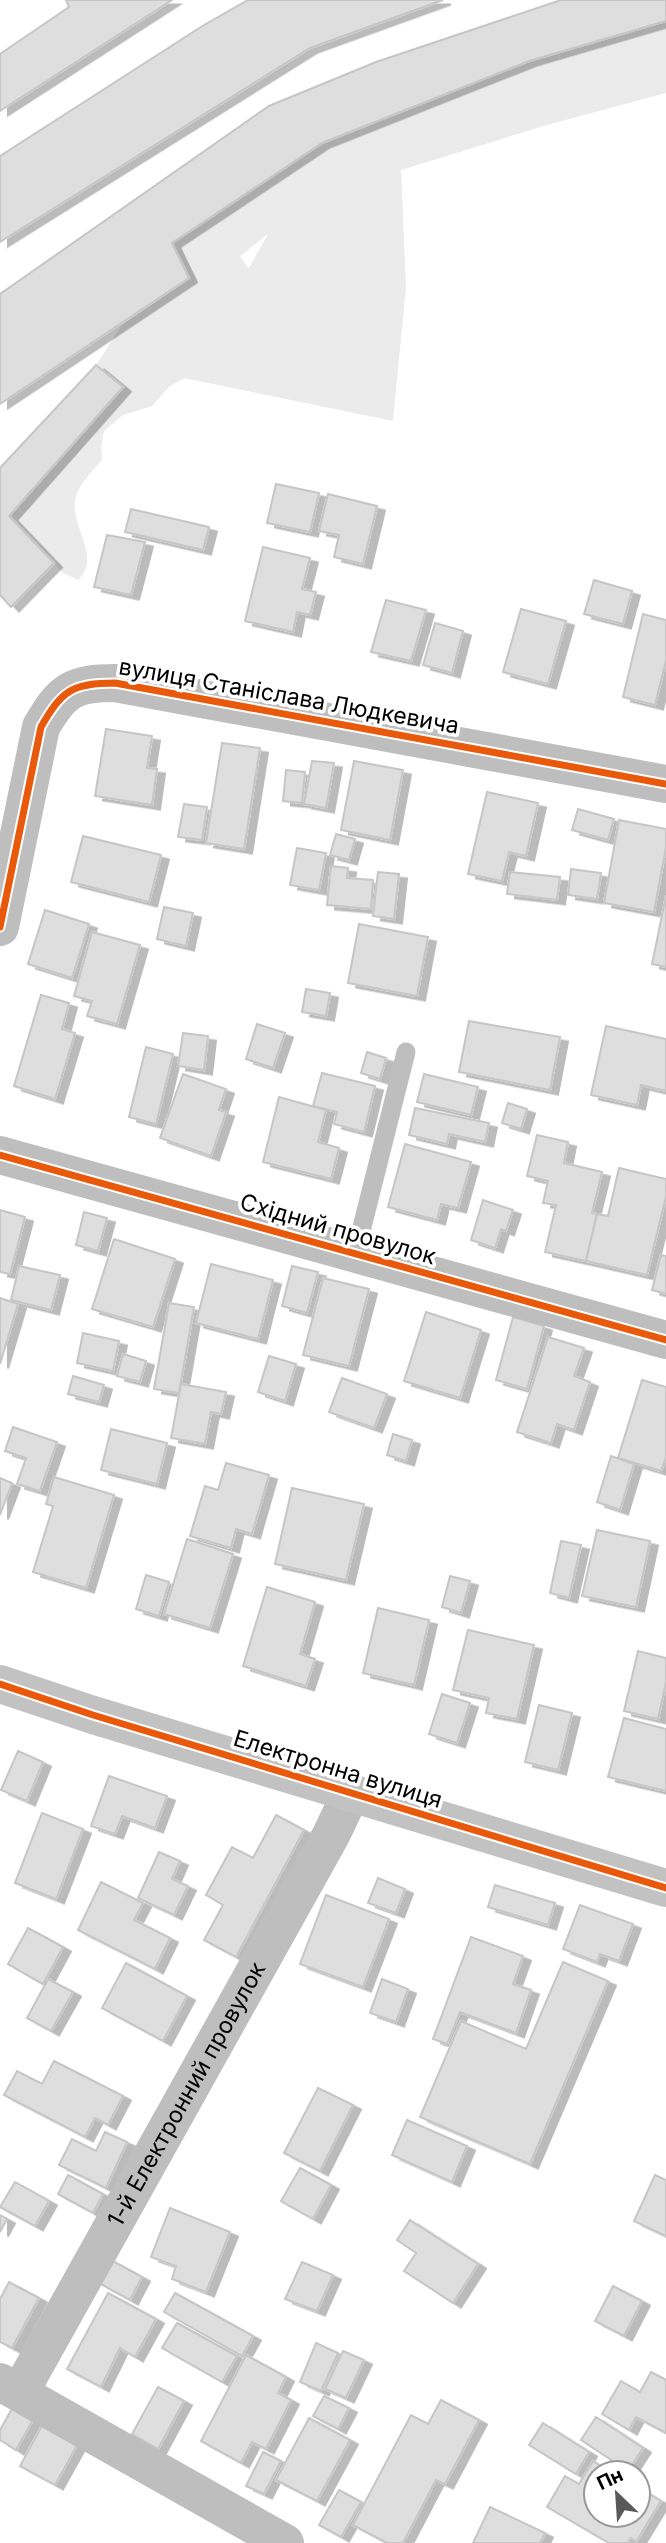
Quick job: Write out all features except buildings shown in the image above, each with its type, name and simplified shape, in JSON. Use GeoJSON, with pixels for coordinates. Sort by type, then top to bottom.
{"type":"FeatureCollection","features":[{"type":"Feature","properties":{"kind":"street","name":"вулиця Станіслава Людкевича"},"geometry":{"type":"LineString","coordinates":[[0,927],[41,727],[53,707],[67,693],[87,683],[115,683],[666,784]]}},
{"type":"Feature","properties":{"kind":"street","name":"Східний провулок"},"geometry":{"type":"LineString","coordinates":[[0,1155],[666,1339]]}},
{"type":"Feature","properties":{"kind":"street","name":"Електронна вулиця"},"geometry":{"type":"LineString","coordinates":[[0,1684],[666,1888]]}},
{"type":"Feature","properties":{"kind":"street","name":"1-й Електронний провулок"},"geometry":{"type":"LineString","coordinates":[[285,2543],[10,2387],[331,1835],[351,1793]]}},
{"type":"Feature","properties":{"kind":"lane"},"geometry":{"type":"LineString","coordinates":[[355,1255],[406,1052]]}},
{"type":"Feature","properties":{"kind":"shaded area"},"geometry":{"type":"Polygon","coordinates":[[[666,21],[666,93],[547,125],[401,170],[406,287],[393,421],[184,378],[169,387],[152,406],[123,415],[104,431],[102,460],[82,484],[75,501],[77,522],[87,552],[85,571],[78,580],[63,573],[10,516],[123,387],[96,365],[122,325],[189,279],[172,243],[322,143],[529,61],[666,21]],[[268,234],[240,256],[249,268],[268,234]]]}},
{"type":"Feature","properties":{"kind":"cycle path"},"geometry":{"type":"LineString","coordinates":[[0,927],[41,727],[63,697],[79,687],[115,683],[666,784]]}},
{"type":"Feature","properties":{"kind":"cycle path"},"geometry":{"type":"LineString","coordinates":[[0,1155],[666,1340]]}},
{"type":"Feature","properties":{"kind":"cycle path"},"geometry":{"type":"LineString","coordinates":[[0,1684],[93,1715],[666,1888]]}}]}
